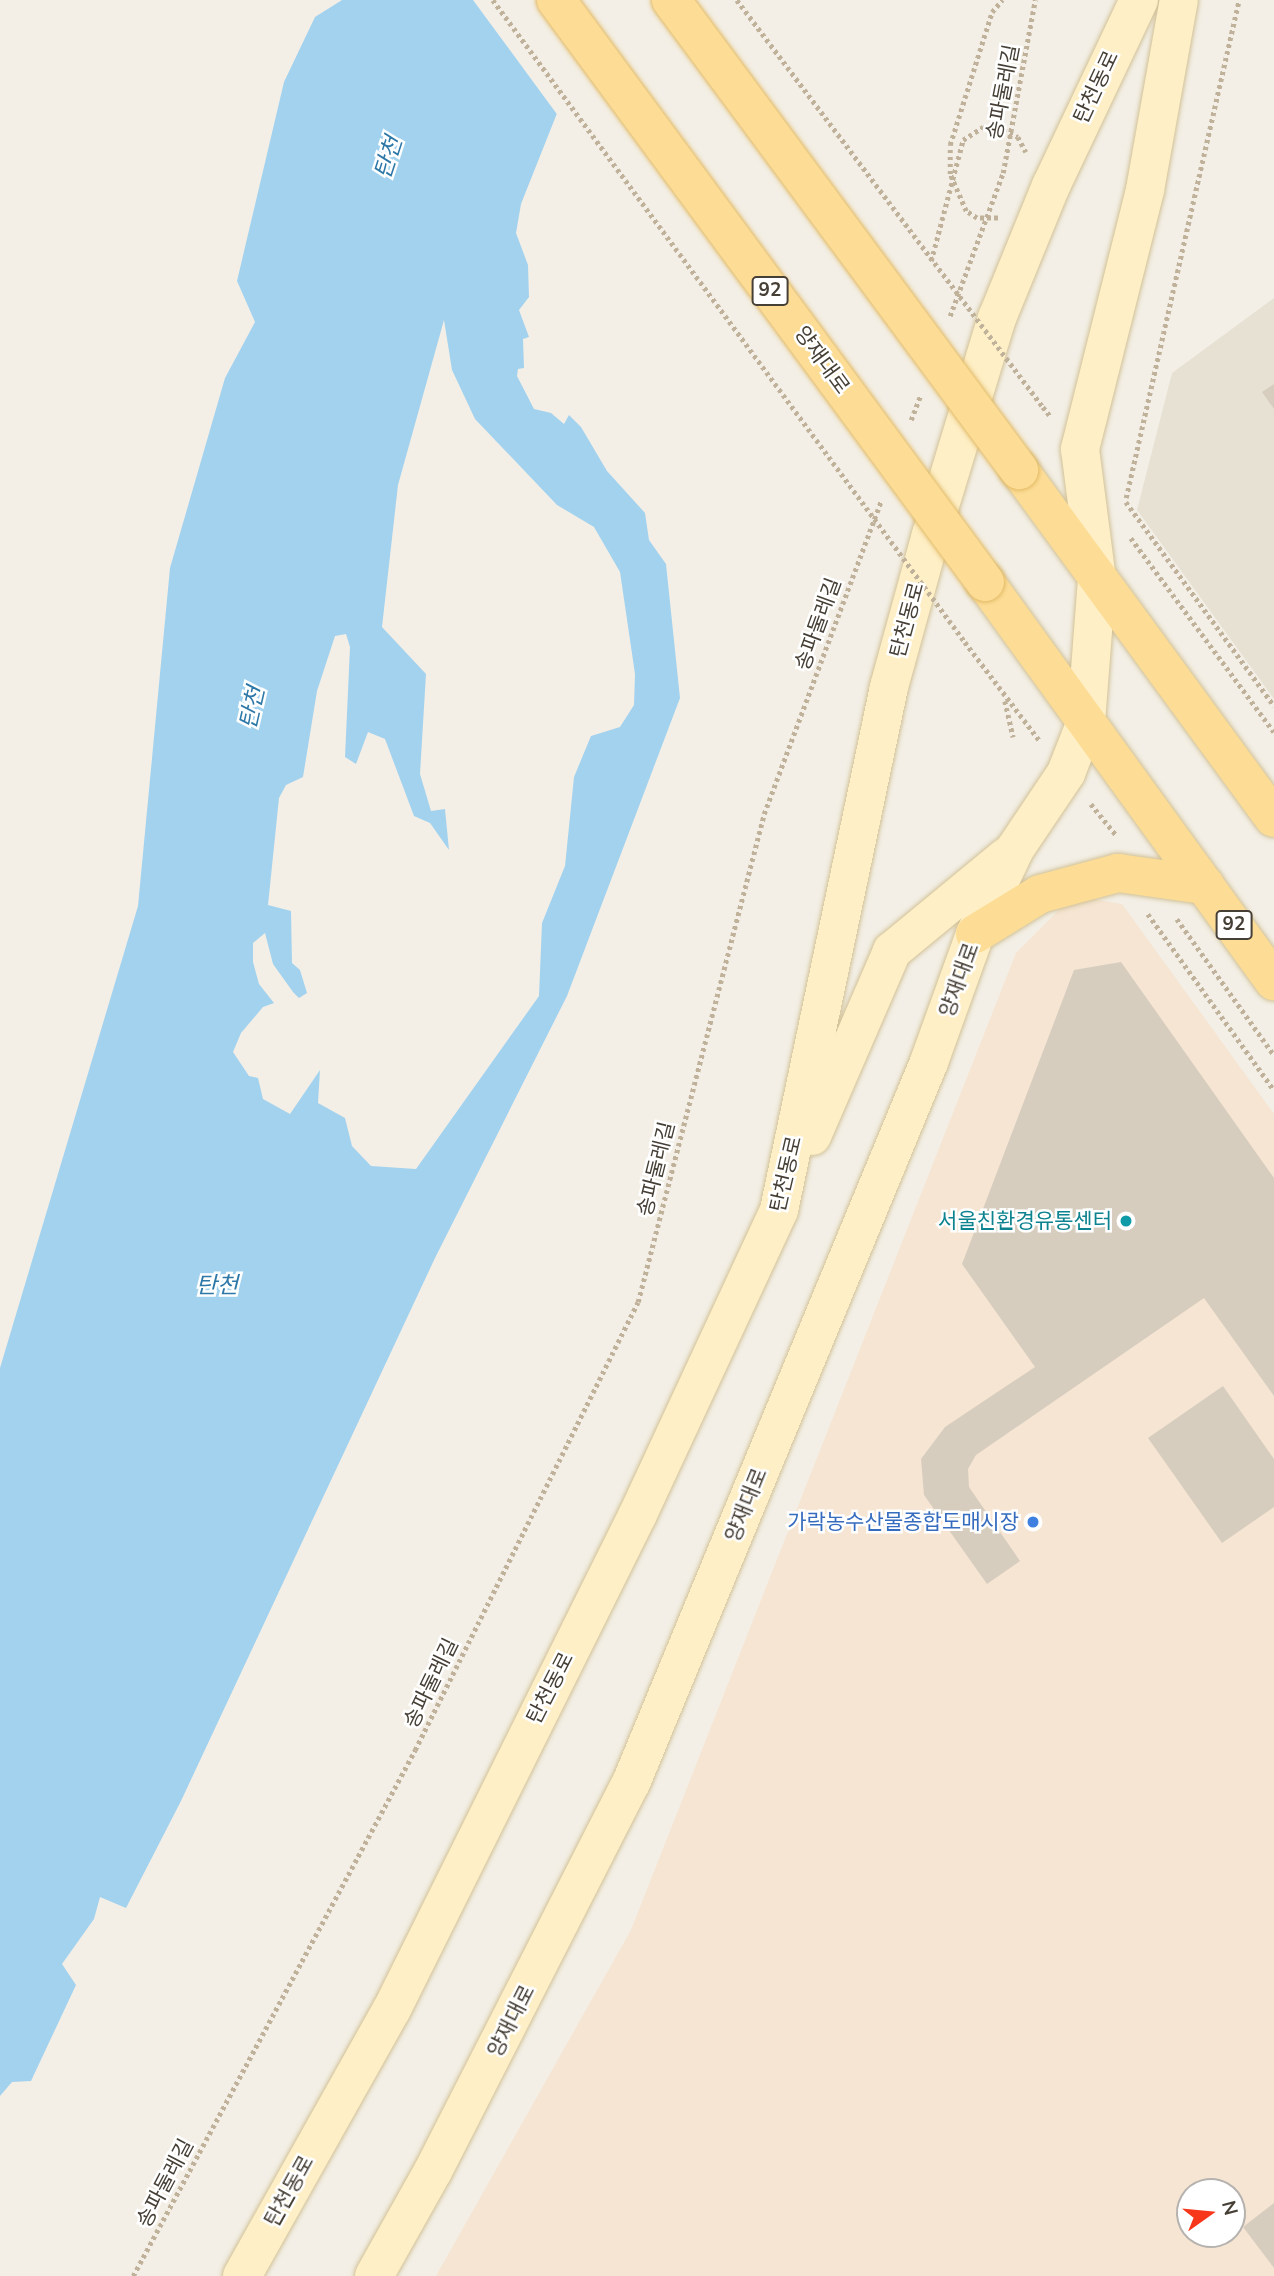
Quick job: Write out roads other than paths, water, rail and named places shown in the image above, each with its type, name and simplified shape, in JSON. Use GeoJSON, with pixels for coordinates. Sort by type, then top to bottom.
{"type":"FeatureCollection","features":[{"type":"Feature","properties":{"kind":"main road","name":"양재대로"},"geometry":{"type":"LineString","coordinates":[[556,0],[985,582],[1274,981]]}},
{"type":"Feature","properties":{"kind":"main road"},"geometry":{"type":"LineString","coordinates":[[671,0],[1274,818]]}},
{"type":"Feature","properties":{"kind":"main road"},"geometry":{"type":"LineString","coordinates":[[975,934],[1040,894],[1132,875],[1205,885]]}},
{"type":"Feature","properties":{"kind":"street","name":"탄천동로"},"geometry":{"type":"LineString","coordinates":[[242,2276],[391,2008],[638,1514],[779,1210],[889,687],[931,535],[998,318],[1051,186],[1139,0]]}},
{"type":"Feature","properties":{"kind":"street"},"geometry":{"type":"LineString","coordinates":[[1097,580],[1080,449],[1145,190],[1179,0]]}},
{"type":"Feature","properties":{"kind":"street","name":"양재대로"},"geometry":{"type":"LineString","coordinates":[[374,2276],[439,2159],[631,1783],[929,1062],[975,934],[1015,849],[1066,773],[1086,722],[1097,580]]}},
{"type":"Feature","properties":{"kind":"street"},"geometry":{"type":"LineString","coordinates":[[779,1210],[892,951],[1015,849]]}},
{"type":"Feature","properties":{"kind":"water","name":"탄천"},"geometry":{"type":"Polygon","coordinates":[[[342,0],[602,0],[521,204],[516,233],[528,265],[529,297],[519,310],[529,337],[523,339],[524,368],[518,369],[517,376],[534,409],[551,413],[564,424],[569,415],[581,427],[607,471],[645,513],[649,540],[666,564],[680,698],[567,996],[435,1258],[181,1801],[126,1908],[100,1897],[94,1919],[62,1964],[76,1985],[31,2081],[12,2082],[0,2096],[0,1368],[138,906],[170,568],[225,378],[255,322],[237,281],[284,82],[315,17],[342,0]],[[444,320],[398,485],[382,627],[426,674],[420,774],[431,811],[445,809],[449,850],[430,823],[414,816],[385,739],[368,732],[356,764],[345,757],[350,647],[346,634],[335,636],[317,691],[303,777],[286,785],[279,798],[268,905],[291,911],[292,963],[300,970],[307,993],[299,998],[273,964],[265,933],[253,943],[253,962],[259,984],[274,1003],[263,1007],[241,1033],[233,1052],[249,1076],[258,1078],[263,1099],[290,1114],[320,1070],[318,1103],[345,1118],[352,1146],[371,1166],[416,1169],[539,996],[542,923],[565,866],[574,777],[591,736],[620,727],[634,705],[635,674],[620,572],[594,527],[557,505],[475,419],[452,370],[444,320]]]}},
{"type":"Feature","properties":{"kind":"place","name":"서울친환경유통센터"},"geometry":{"type":"Point","coordinates":[1126,1221]}},
{"type":"Feature","properties":{"kind":"place","name":"가락농수산물종합도매시장"},"geometry":{"type":"Point","coordinates":[1033,1522]}}]}
